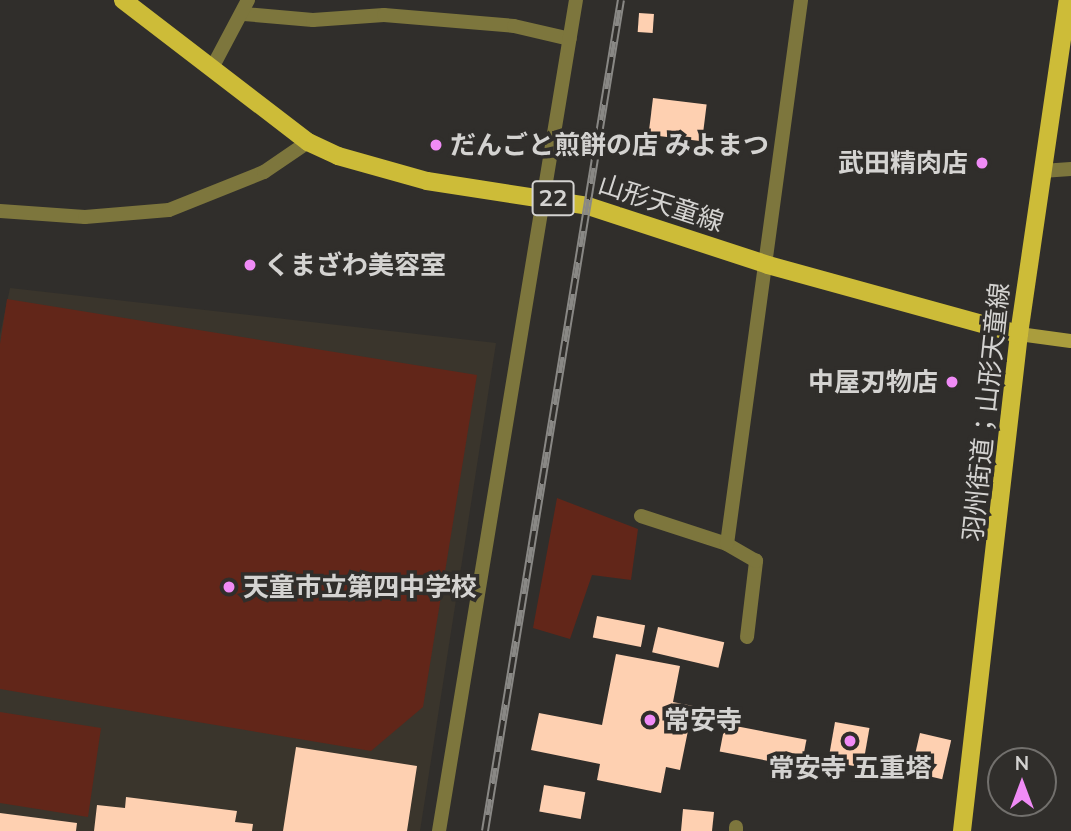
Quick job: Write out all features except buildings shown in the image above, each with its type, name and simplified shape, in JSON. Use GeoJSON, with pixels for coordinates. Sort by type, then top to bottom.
{"type":"FeatureCollection","features":[{"type":"Feature","properties":{"kind":"main road","name":"山形天童線"},"geometry":{"type":"LineString","coordinates":[[123,0],[308,142],[380,170],[543,196],[768,265],[1019,334]]}},
{"type":"Feature","properties":{"kind":"main road","name":"羽州街道；山形天童線"},"geometry":{"type":"LineString","coordinates":[[962,831],[1019,334],[1068,0]]}},
{"type":"Feature","properties":{"kind":"street"},"geometry":{"type":"LineString","coordinates":[[439,831],[576,0]]}},
{"type":"Feature","properties":{"kind":"street"},"geometry":{"type":"LineString","coordinates":[[727,544],[768,265],[801,0]]}},
{"type":"Feature","properties":{"kind":"street"},"geometry":{"type":"LineString","coordinates":[[212,68],[246,7],[313,20],[384,15],[514,26],[570,39]]}},
{"type":"Feature","properties":{"kind":"street"},"geometry":{"type":"LineString","coordinates":[[0,211],[85,218],[169,210],[264,172],[308,142]]}},
{"type":"Feature","properties":{"kind":"street"},"geometry":{"type":"LineString","coordinates":[[1042,170],[1071,169]]}},
{"type":"Feature","properties":{"kind":"street"},"geometry":{"type":"LineString","coordinates":[[1019,334],[1071,341]]}},
{"type":"Feature","properties":{"kind":"street"},"geometry":{"type":"LineString","coordinates":[[641,516],[727,544],[756,561],[747,637]]}},
{"type":"Feature","properties":{"kind":"shaded area","name":"天童市立第四中学校"},"geometry":{"type":"Polygon","coordinates":[[[10,288],[496,343],[420,831],[0,831],[0,335],[10,288]]]}},
{"type":"Feature","properties":{"kind":"shaded area","name":"天童市立第四中学校"},"geometry":{"type":"Polygon","coordinates":[[[7,299],[477,375],[423,707],[371,751],[0,689],[0,344],[7,299]]]}},
{"type":"Feature","properties":{"kind":"shaded area"},"geometry":{"type":"Polygon","coordinates":[[[557,498],[638,529],[631,580],[592,575],[570,639],[533,628],[557,498]]]}},
{"type":"Feature","properties":{"kind":"shaded area"},"geometry":{"type":"Polygon","coordinates":[[[0,712],[101,728],[88,817],[0,803],[0,712]]]}},
{"type":"Feature","properties":{"kind":"railway"},"geometry":{"type":"LineString","coordinates":[[485,831],[621,0]]}},
{"type":"Feature","properties":{"kind":"place","name":"だんごと煎餅の店 みよまつ"},"geometry":{"type":"Point","coordinates":[436,145]}},
{"type":"Feature","properties":{"kind":"place","name":"武田精肉店"},"geometry":{"type":"Point","coordinates":[982,163]}},
{"type":"Feature","properties":{"kind":"place","name":"くまざわ美容室"},"geometry":{"type":"Point","coordinates":[250,265]}},
{"type":"Feature","properties":{"kind":"place","name":"中屋刃物店"},"geometry":{"type":"Point","coordinates":[952,382]}},
{"type":"Feature","properties":{"kind":"place","name":"天童市立第四中学校"},"geometry":{"type":"Point","coordinates":[229,587]}},
{"type":"Feature","properties":{"kind":"place","name":"常安寺"},"geometry":{"type":"Point","coordinates":[650,720]}},
{"type":"Feature","properties":{"kind":"place","name":"常安寺 五重塔"},"geometry":{"type":"Point","coordinates":[850,741]}}]}
